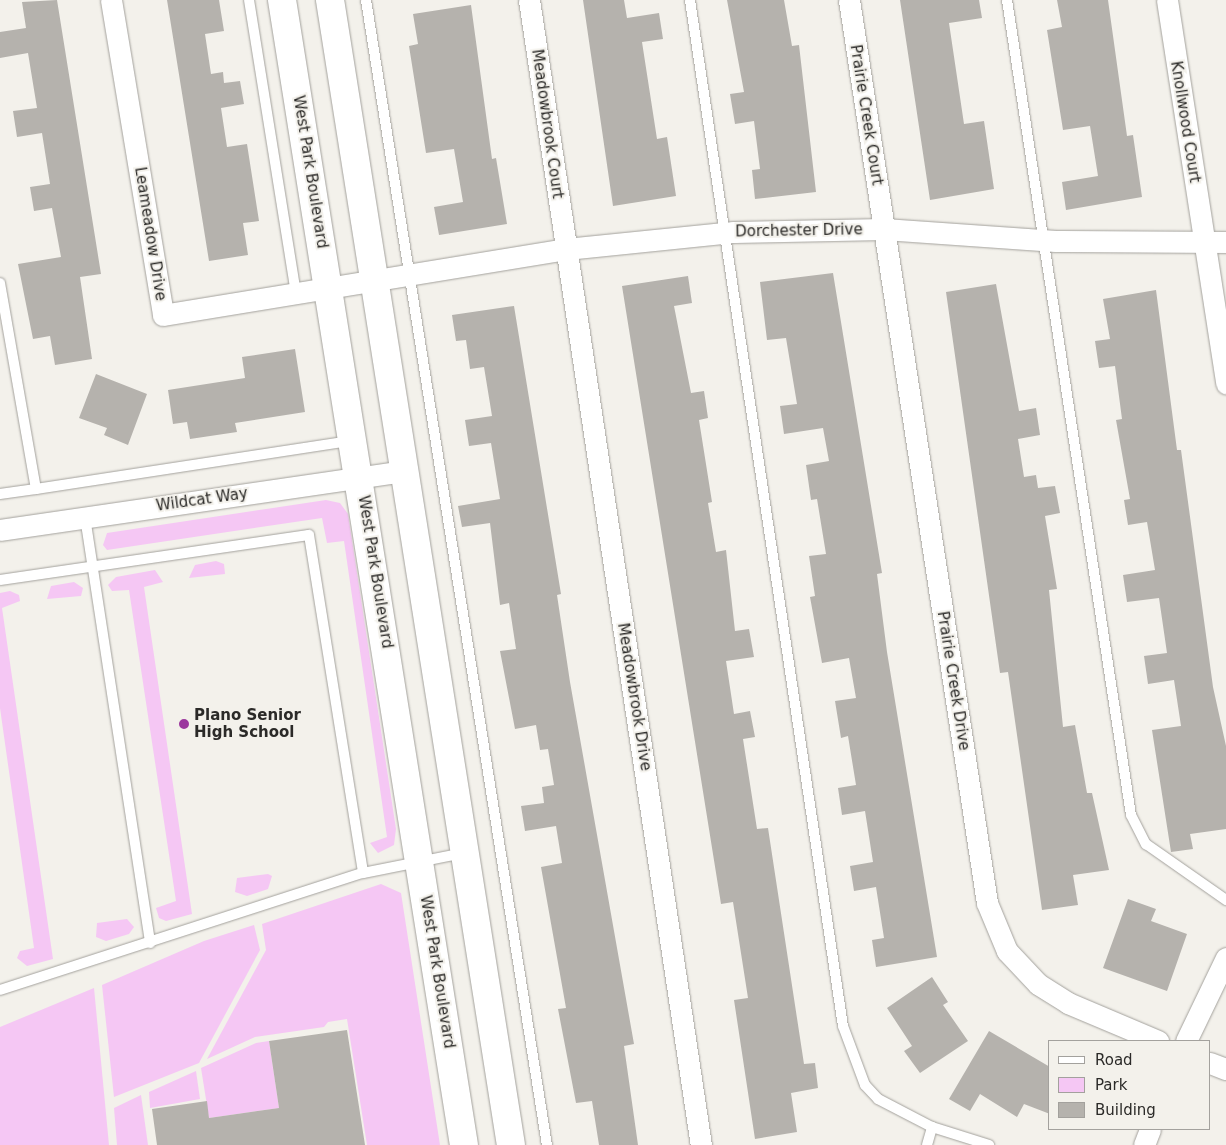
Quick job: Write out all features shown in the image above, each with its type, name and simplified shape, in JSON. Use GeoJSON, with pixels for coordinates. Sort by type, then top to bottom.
{"type":"FeatureCollection","features":[{"type":"Feature","properties":{"kind":"main road","name":"West Park Boulevard"},"geometry":{"type":"LineString","coordinates":[[282,0],[354,440],[464,1145]]}},
{"type":"Feature","properties":{"kind":"main road"},"geometry":{"type":"LineString","coordinates":[[330,0],[511,1145]]}},
{"type":"Feature","properties":{"kind":"street","name":"Leameadow Drive"},"geometry":{"type":"LineString","coordinates":[[111,0],[163,315],[375,283]]}},
{"type":"Feature","properties":{"kind":"street","name":"Meadowbrook Court"},"geometry":{"type":"LineString","coordinates":[[529,0],[566,249]]}},
{"type":"Feature","properties":{"kind":"street","name":"Prairie Creek Court"},"geometry":{"type":"LineString","coordinates":[[848,0],[884,229]]}},
{"type":"Feature","properties":{"kind":"street","name":"Knollwood Court"},"geometry":{"type":"LineString","coordinates":[[1167,0],[1226,383]]}},
{"type":"Feature","properties":{"kind":"street","name":"Dorchester Drive"},"geometry":{"type":"LineString","coordinates":[[375,283],[566,249],[723,233],[884,229],[1043,240],[1226,242]]}},
{"type":"Feature","properties":{"kind":"street","name":"Prairie Creek Drive"},"geometry":{"type":"LineString","coordinates":[[884,229],[987,903],[995,929],[1026,974],[1054,996],[1156,1040]]}},
{"type":"Feature","properties":{"kind":"street","name":"Meadowbrook Drive"},"geometry":{"type":"LineString","coordinates":[[566,249],[701,1145]]}},
{"type":"Feature","properties":{"kind":"street","name":"Wildcat Way"},"geometry":{"type":"LineString","coordinates":[[0,530],[404,471]]}},
{"type":"Feature","properties":{"kind":"street"},"geometry":{"type":"LineString","coordinates":[[1186,1040],[1226,958]]}},
{"type":"Feature","properties":{"kind":"street"},"geometry":{"type":"LineString","coordinates":[[1211,1063],[1226,1069]]}},
{"type":"Feature","properties":{"kind":"street"},"geometry":{"type":"LineString","coordinates":[[1144,1145],[1150,1130]]}},
{"type":"Feature","properties":{"kind":"lane"},"geometry":{"type":"LineString","coordinates":[[249,0],[296,294]]}},
{"type":"Feature","properties":{"kind":"lane"},"geometry":{"type":"LineString","coordinates":[[366,0],[547,1145]]}},
{"type":"Feature","properties":{"kind":"lane"},"geometry":{"type":"LineString","coordinates":[[690,0],[723,233],[844,1026],[865,1084],[878,1099],[932,1127],[989,1145]]}},
{"type":"Feature","properties":{"kind":"lane"},"geometry":{"type":"LineString","coordinates":[[1007,0],[1131,815],[1146,844],[1226,900]]}},
{"type":"Feature","properties":{"kind":"lane"},"geometry":{"type":"LineString","coordinates":[[0,283],[36,489]]}},
{"type":"Feature","properties":{"kind":"lane"},"geometry":{"type":"LineString","coordinates":[[0,494],[354,440]]}},
{"type":"Feature","properties":{"kind":"lane"},"geometry":{"type":"LineString","coordinates":[[85,517],[150,943]]}},
{"type":"Feature","properties":{"kind":"lane"},"geometry":{"type":"LineString","coordinates":[[0,580],[309,535],[363,873]]}},
{"type":"Feature","properties":{"kind":"lane"},"geometry":{"type":"LineString","coordinates":[[0,990],[363,873],[465,852]]}},
{"type":"Feature","properties":{"kind":"lane"},"geometry":{"type":"LineString","coordinates":[[928,1145],[932,1127]]}},
{"type":"Feature","properties":{"kind":"green space"},"geometry":{"type":"Polygon","coordinates":[[[326,500],[340,503],[348,514],[396,829],[394,845],[378,853],[370,843],[387,837],[344,541],[327,543],[322,518],[107,550],[103,545],[107,533],[326,500]]]}},
{"type":"Feature","properties":{"kind":"green space"},"geometry":{"type":"Polygon","coordinates":[[[216,561],[224,564],[225,574],[189,578],[195,565],[216,561]]]}},
{"type":"Feature","properties":{"kind":"green space"},"geometry":{"type":"Polygon","coordinates":[[[155,570],[163,582],[144,587],[192,914],[166,921],[159,918],[156,908],[176,901],[129,590],[112,591],[108,585],[116,577],[155,570]]]}},
{"type":"Feature","properties":{"kind":"green space"},"geometry":{"type":"Polygon","coordinates":[[[74,582],[83,588],[81,596],[47,599],[51,586],[74,582]]]}},
{"type":"Feature","properties":{"kind":"green space"},"geometry":{"type":"Polygon","coordinates":[[[10,591],[19,595],[20,601],[2,608],[53,959],[27,966],[17,958],[20,951],[34,948],[0,708],[0,593],[10,591]]]}},
{"type":"Feature","properties":{"kind":"green space"},"geometry":{"type":"Polygon","coordinates":[[[268,874],[272,876],[268,889],[247,896],[235,892],[237,878],[268,874]]]}},
{"type":"Feature","properties":{"kind":"green space"},"geometry":{"type":"Polygon","coordinates":[[[381,884],[401,893],[440,1145],[367,1145],[347,1019],[328,1022],[324,1027],[255,1037],[207,1059],[266,950],[262,924],[381,884]]]}},
{"type":"Feature","properties":{"kind":"green space"},"geometry":{"type":"Polygon","coordinates":[[[127,919],[134,927],[129,934],[106,941],[96,937],[97,923],[127,919]]]}},
{"type":"Feature","properties":{"kind":"green space"},"geometry":{"type":"Polygon","coordinates":[[[254,925],[260,950],[199,1063],[114,1097],[102,985],[204,941],[254,925]]]}},
{"type":"Feature","properties":{"kind":"green space"},"geometry":{"type":"Polygon","coordinates":[[[94,988],[109,1145],[0,1145],[0,1027],[94,988]]]}},
{"type":"Feature","properties":{"kind":"green space"},"geometry":{"type":"Polygon","coordinates":[[[269,1041],[279,1108],[209,1118],[201,1068],[256,1043],[269,1041]]]}},
{"type":"Feature","properties":{"kind":"green space"},"geometry":{"type":"Polygon","coordinates":[[[196,1071],[200,1099],[150,1108],[149,1092],[196,1071]]]}},
{"type":"Feature","properties":{"kind":"green space"},"geometry":{"type":"Polygon","coordinates":[[[141,1095],[148,1145],[117,1145],[114,1108],[141,1095]]]}},
{"type":"Feature","properties":{"kind":"building"},"geometry":{"type":"Polygon","coordinates":[[[57,0],[101,274],[80,277],[92,359],[55,365],[50,336],[33,339],[18,264],[61,257],[52,208],[34,211],[30,187],[50,184],[42,133],[17,137],[13,111],[37,108],[28,53],[0,58],[0,32],[26,28],[22,2],[57,0]]]}},
{"type":"Feature","properties":{"kind":"building"},"geometry":{"type":"Polygon","coordinates":[[[167,0],[219,0],[224,31],[205,34],[211,74],[223,72],[224,83],[240,81],[244,104],[221,108],[227,147],[247,144],[259,221],[243,223],[248,255],[209,261],[167,0]]]}},
{"type":"Feature","properties":{"kind":"building"},"geometry":{"type":"Polygon","coordinates":[[[583,0],[624,0],[627,18],[659,13],[663,39],[642,42],[657,139],[667,137],[676,196],[613,206],[583,0]]]}},
{"type":"Feature","properties":{"kind":"building"},"geometry":{"type":"Polygon","coordinates":[[[727,0],[784,0],[792,46],[799,45],[816,192],[755,199],[752,170],[760,169],[754,121],[735,124],[730,94],[744,92],[727,0]]]}},
{"type":"Feature","properties":{"kind":"building"},"geometry":{"type":"Polygon","coordinates":[[[900,0],[979,0],[982,18],[949,23],[964,124],[984,121],[994,189],[930,200],[900,0]]]}},
{"type":"Feature","properties":{"kind":"building"},"geometry":{"type":"Polygon","coordinates":[[[1057,0],[1108,0],[1127,136],[1133,135],[1142,197],[1066,210],[1062,182],[1098,176],[1090,126],[1063,130],[1047,30],[1062,27],[1057,0]]]}},
{"type":"Feature","properties":{"kind":"building"},"geometry":{"type":"Polygon","coordinates":[[[471,5],[492,159],[496,158],[507,224],[439,235],[434,207],[463,202],[454,149],[426,153],[409,46],[418,44],[413,14],[471,5]]]}},
{"type":"Feature","properties":{"kind":"building"},"geometry":{"type":"Polygon","coordinates":[[[833,273],[882,573],[877,574],[887,652],[937,957],[876,967],[872,940],[884,938],[876,887],[854,891],[850,866],[873,862],[865,811],[842,815],[838,788],[856,785],[848,736],[841,738],[835,701],[856,698],[849,658],[822,663],[810,597],[815,596],[809,556],[826,554],[817,499],[811,500],[806,465],[829,461],[823,428],[784,434],[780,406],[797,404],[786,338],[767,340],[760,282],[833,273]]]}},
{"type":"Feature","properties":{"kind":"building"},"geometry":{"type":"Polygon","coordinates":[[[688,276],[692,303],[674,306],[691,393],[704,391],[708,418],[699,420],[712,502],[708,503],[716,552],[726,550],[735,631],[749,629],[754,657],[726,661],[734,714],[750,711],[755,737],[743,739],[757,829],[768,828],[804,1064],[815,1063],[818,1088],[791,1093],[797,1132],[755,1139],[734,1000],[748,998],[733,902],[721,904],[622,286],[688,276]]]}},
{"type":"Feature","properties":{"kind":"building"},"geometry":{"type":"Polygon","coordinates":[[[996,284],[1019,411],[1036,408],[1040,435],[1018,439],[1024,477],[1036,475],[1038,488],[1055,486],[1060,513],[1045,516],[1057,589],[1049,590],[1063,727],[1075,725],[1087,793],[1092,793],[1109,870],[1073,875],[1078,905],[1042,910],[1008,672],[1000,673],[946,292],[996,284]]]}},
{"type":"Feature","properties":{"kind":"building"},"geometry":{"type":"Polygon","coordinates":[[[1156,290],[1177,450],[1181,450],[1213,687],[1226,746],[1226,829],[1190,834],[1193,849],[1171,852],[1152,730],[1181,726],[1174,680],[1148,684],[1144,656],[1167,653],[1159,598],[1127,602],[1123,575],[1155,570],[1147,522],[1128,525],[1124,500],[1130,499],[1116,420],[1122,419],[1115,366],[1099,368],[1095,341],[1110,339],[1103,299],[1156,290]]]}},
{"type":"Feature","properties":{"kind":"building"},"geometry":{"type":"Polygon","coordinates":[[[514,306],[561,594],[557,595],[570,682],[634,1044],[624,1046],[638,1145],[599,1145],[592,1101],[576,1103],[558,1009],[566,1008],[541,867],[562,863],[556,826],[525,831],[521,806],[544,803],[542,787],[554,785],[548,749],[540,750],[536,725],[515,729],[500,651],[516,649],[509,603],[500,605],[490,523],[462,527],[458,506],[500,499],[491,443],[469,446],[465,420],[492,416],[484,367],[470,369],[466,340],[456,341],[452,315],[514,306]]]}},
{"type":"Feature","properties":{"kind":"building"},"geometry":{"type":"Polygon","coordinates":[[[295,349],[305,412],[235,423],[237,432],[190,439],[187,422],[173,424],[168,390],[245,378],[242,357],[295,349]]]}},
{"type":"Feature","properties":{"kind":"building"},"geometry":{"type":"Polygon","coordinates":[[[96,374],[147,394],[128,445],[104,435],[107,428],[79,418],[96,374]]]}},
{"type":"Feature","properties":{"kind":"building"},"geometry":{"type":"Polygon","coordinates":[[[1128,899],[1156,909],[1151,921],[1187,934],[1167,991],[1103,968],[1128,899]]]}},
{"type":"Feature","properties":{"kind":"building"},"geometry":{"type":"Polygon","coordinates":[[[932,977],[948,1002],[943,1005],[968,1041],[920,1073],[904,1051],[912,1046],[887,1008],[932,977]]]}},
{"type":"Feature","properties":{"kind":"building"},"geometry":{"type":"Polygon","coordinates":[[[347,1030],[365,1145],[157,1145],[152,1109],[207,1101],[209,1118],[279,1108],[269,1041],[347,1030]]]}},
{"type":"Feature","properties":{"kind":"building"},"geometry":{"type":"Polygon","coordinates":[[[989,1031],[1048,1066],[1048,1113],[1024,1104],[1017,1117],[980,1094],[970,1111],[949,1099],[989,1031]]]}},
{"type":"Feature","properties":{"kind":"place","name":"Plano Senior High School"},"geometry":{"type":"Point","coordinates":[184,724]}}]}
